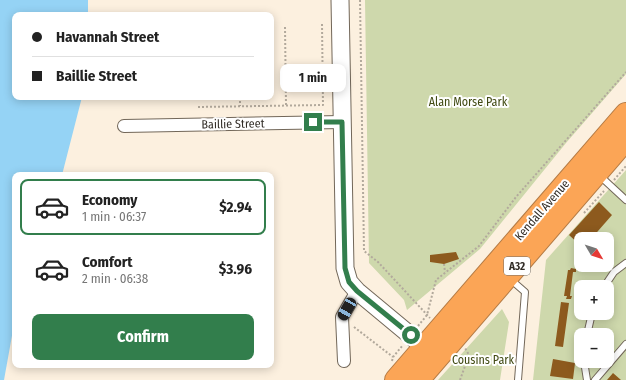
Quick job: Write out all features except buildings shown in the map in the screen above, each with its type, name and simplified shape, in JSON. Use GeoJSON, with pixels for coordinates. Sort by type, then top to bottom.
{"type":"FeatureCollection","features":[{"type":"Feature","properties":{"kind":"highway","name":"Kendall Avenue"},"geometry":{"type":"LineString","coordinates":[[396,380],[431,352],[508,277],[590,167],[626,114]]}},
{"type":"Feature","properties":{"kind":"highway","name":"Kendall Avenue"},"geometry":{"type":"LineString","coordinates":[[418,380],[431,352],[590,167],[626,139]]}},
{"type":"Feature","properties":{"kind":"street"},"geometry":{"type":"LineString","coordinates":[[340,0],[345,268],[349,282],[357,291],[431,352]]}},
{"type":"Feature","properties":{"kind":"street","name":"Baillie Street"},"geometry":{"type":"LineString","coordinates":[[124,126],[342,122]]}},
{"type":"Feature","properties":{"kind":"street"},"geometry":{"type":"LineString","coordinates":[[344,361],[342,317],[357,291]]}},
{"type":"Feature","properties":{"kind":"lane"},"geometry":{"type":"LineString","coordinates":[[590,167],[626,200]]}},
{"type":"Feature","properties":{"kind":"lane"},"geometry":{"type":"LineString","coordinates":[[609,280],[614,272],[626,263]]}},
{"type":"Feature","properties":{"kind":"lane"},"geometry":{"type":"LineString","coordinates":[[508,277],[525,292],[518,380]]}},
{"type":"Feature","properties":{"kind":"lane"},"geometry":{"type":"LineString","coordinates":[[595,380],[626,344]]}},
{"type":"Feature","properties":{"kind":"lane"},"geometry":{"type":"LineString","coordinates":[[585,368],[586,380]]}},
{"type":"Feature","properties":{"kind":"path"},"geometry":{"type":"LineString","coordinates":[[360,0],[364,251],[378,262],[427,315],[434,284],[445,273],[479,246],[516,197],[626,72]]}},
{"type":"Feature","properties":{"kind":"path"},"geometry":{"type":"LineString","coordinates":[[198,107],[323,105],[322,24]]}},
{"type":"Feature","properties":{"kind":"path"},"geometry":{"type":"LineString","coordinates":[[284,27],[286,105]]}},
{"type":"Feature","properties":{"kind":"path"},"geometry":{"type":"LineString","coordinates":[[240,100],[240,106]]}},
{"type":"Feature","properties":{"kind":"path"},"geometry":{"type":"LineString","coordinates":[[444,264],[445,273]]}},
{"type":"Feature","properties":{"kind":"path"},"geometry":{"type":"LineString","coordinates":[[342,317],[392,357]]}},
{"type":"Feature","properties":{"kind":"path"},"geometry":{"type":"LineString","coordinates":[[460,380],[469,355],[464,347]]}},
{"type":"Feature","properties":{"kind":"green space","name":"Alan Morse Park"},"geometry":{"type":"Polygon","coordinates":[[[365,0],[626,0],[626,74],[566,143],[480,249],[407,310],[404,300],[369,263],[365,0]]]}},
{"type":"Feature","properties":{"kind":"green space"},"geometry":{"type":"Polygon","coordinates":[[[626,170],[626,380],[533,380],[546,260],[626,170]]]}},
{"type":"Feature","properties":{"kind":"green space","name":"Cousins Park"},"geometry":{"type":"Polygon","coordinates":[[[502,309],[509,322],[500,380],[438,380],[502,309]]]}},
{"type":"Feature","properties":{"kind":"water"},"geometry":{"type":"Polygon","coordinates":[[[0,0],[88,0],[88,12],[12,12],[12,100],[81,100],[63,172],[12,172],[12,336],[4,380],[0,380],[0,0]]]}},
{"type":"Feature","properties":{"kind":"route"},"geometry":{"type":"LineString","coordinates":[[313,122],[342,122],[345,268],[349,282],[357,291],[411,335]]}}]}
